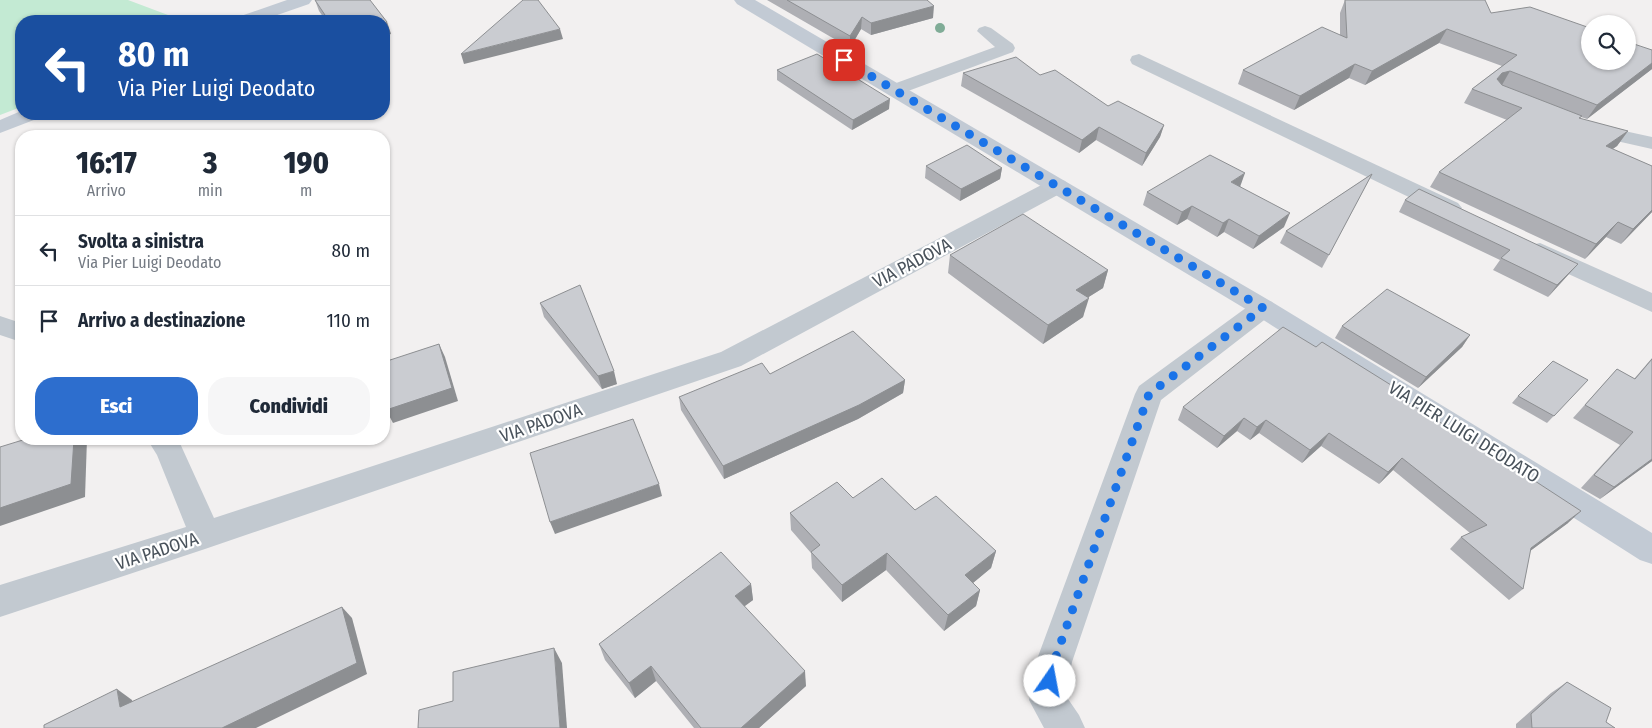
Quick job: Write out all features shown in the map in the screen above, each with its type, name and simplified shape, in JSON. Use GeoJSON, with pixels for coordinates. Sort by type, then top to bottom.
{"type":"FeatureCollection","features":[{"type":"Feature","properties":{"kind":"street"},"geometry":{"type":"LineString","coordinates":[[247,15],[276,0]]}},
{"type":"Feature","properties":{"kind":"street"},"geometry":{"type":"LineString","coordinates":[[261,15],[303,0]]}},
{"type":"Feature","properties":{"kind":"street","name":"VIA PIER LUIGI DEODATO"},"geometry":{"type":"LineString","coordinates":[[743,1],[1263,308],[1649,542]]}},
{"type":"Feature","properties":{"kind":"street"},"geometry":{"type":"LineString","coordinates":[[1139,60],[1472,218]]}},
{"type":"Feature","properties":{"kind":"street"},"geometry":{"type":"LineString","coordinates":[[0,127],[17,120]]}},
{"type":"Feature","properties":{"kind":"street"},"geometry":{"type":"LineString","coordinates":[[1573,122],[1600,133],[1652,143]]}},
{"type":"Feature","properties":{"kind":"street","name":"VIA PADOVA"},"geometry":{"type":"LineString","coordinates":[[0,601],[205,535],[731,359],[1057,186]]}},
{"type":"Feature","properties":{"kind":"street"},"geometry":{"type":"LineString","coordinates":[[1526,244],[1652,303]]}},
{"type":"Feature","properties":{"kind":"street"},"geometry":{"type":"LineString","coordinates":[[1066,728],[1047,700],[1054,662],[1149,394],[1263,308]]}},
{"type":"Feature","properties":{"kind":"street"},"geometry":{"type":"LineString","coordinates":[[0,324],[15,330]]}},
{"type":"Feature","properties":{"kind":"street"},"geometry":{"type":"LineString","coordinates":[[166,445],[205,535]]}},
{"type":"Feature","properties":{"kind":"lane"},"geometry":{"type":"LineString","coordinates":[[894,90],[1007,48],[985,31]]}},
{"type":"Feature","properties":{"kind":"green space"},"geometry":{"type":"Polygon","coordinates":[[[0,0],[128,0],[168,15],[15,15],[15,109],[0,115],[0,0]]]}},
{"type":"Feature","properties":{"kind":"building"},"geometry":{"type":"Polygon","coordinates":[[[315,0],[370,0],[382,15],[325,15],[315,0]]]}},
{"type":"Feature","properties":{"kind":"building"},"geometry":{"type":"Polygon","coordinates":[[[523,0],[538,0],[560,29],[461,54],[523,0]]]}},
{"type":"Feature","properties":{"kind":"building"},"geometry":{"type":"Polygon","coordinates":[[[787,0],[927,0],[934,6],[871,23],[862,17],[850,36],[787,0]]]}},
{"type":"Feature","properties":{"kind":"building"},"geometry":{"type":"Polygon","coordinates":[[[1345,0],[1485,0],[1491,13],[1530,7],[1581,25],[1581,70],[1636,70],[1636,45],[1652,50],[1652,63],[1597,105],[1510,71],[1502,73],[1497,79],[1502,85],[1582,116],[1579,118],[1628,131],[1606,146],[1652,166],[1652,210],[1633,229],[1618,222],[1596,244],[1439,172],[1522,108],[1472,89],[1517,55],[1447,29],[1372,71],[1355,64],[1300,96],[1243,70],[1322,27],[1347,38],[1345,0]]]}},
{"type":"Feature","properties":{"kind":"building"},"geometry":{"type":"Polygon","coordinates":[[[817,54],[890,99],[853,120],[777,70],[817,54]]]}},
{"type":"Feature","properties":{"kind":"building"},"geometry":{"type":"Polygon","coordinates":[[[1016,57],[1040,75],[1055,70],[1108,106],[1118,101],[1164,125],[1146,153],[1099,127],[1082,140],[963,73],[1016,57]]]}},
{"type":"Feature","properties":{"kind":"building"},"geometry":{"type":"Polygon","coordinates":[[[967,145],[1002,168],[961,189],[926,166],[967,145]]]}},
{"type":"Feature","properties":{"kind":"building"},"geometry":{"type":"Polygon","coordinates":[[[1210,155],[1245,173],[1231,182],[1290,213],[1259,236],[1229,219],[1223,223],[1192,206],[1182,212],[1147,192],[1210,155]]]}},
{"type":"Feature","properties":{"kind":"building"},"geometry":{"type":"Polygon","coordinates":[[[1372,174],[1329,255],[1286,231],[1372,174]]]}},
{"type":"Feature","properties":{"kind":"building"},"geometry":{"type":"Polygon","coordinates":[[[1419,189],[1578,264],[1557,285],[1501,258],[1510,250],[1405,200],[1419,189]]]}},
{"type":"Feature","properties":{"kind":"building"},"geometry":{"type":"Polygon","coordinates":[[[1023,214],[1108,270],[1076,290],[1089,298],[1048,325],[950,255],[1023,214]]]}},
{"type":"Feature","properties":{"kind":"building"},"geometry":{"type":"Polygon","coordinates":[[[580,285],[614,371],[598,376],[540,303],[580,285]]]}},
{"type":"Feature","properties":{"kind":"building"},"geometry":{"type":"Polygon","coordinates":[[[1387,289],[1470,335],[1426,377],[1342,326],[1387,289]]]}},
{"type":"Feature","properties":{"kind":"building"},"geometry":{"type":"Polygon","coordinates":[[[1283,327],[1316,347],[1322,342],[1407,395],[1402,399],[1467,439],[1469,438],[1581,511],[1531,548],[1523,589],[1461,537],[1487,525],[1402,458],[1388,472],[1329,433],[1310,450],[1266,420],[1257,427],[1244,418],[1224,436],[1183,407],[1283,327]]]}},
{"type":"Feature","properties":{"kind":"building"},"geometry":{"type":"Polygon","coordinates":[[[853,331],[905,380],[859,405],[723,466],[679,397],[762,363],[770,374],[853,331]]]}},
{"type":"Feature","properties":{"kind":"building"},"geometry":{"type":"Polygon","coordinates":[[[439,344],[452,388],[390,409],[390,360],[439,344]]]}},
{"type":"Feature","properties":{"kind":"building"},"geometry":{"type":"Polygon","coordinates":[[[1652,359],[1652,459],[1614,487],[1594,475],[1633,432],[1585,405],[1617,369],[1635,379],[1652,359]]]}},
{"type":"Feature","properties":{"kind":"building"},"geometry":{"type":"Polygon","coordinates":[[[1553,361],[1588,380],[1554,416],[1518,396],[1553,361]]]}},
{"type":"Feature","properties":{"kind":"building"},"geometry":{"type":"Polygon","coordinates":[[[633,419],[659,484],[550,522],[530,453],[633,419]]]}},
{"type":"Feature","properties":{"kind":"building"},"geometry":{"type":"Polygon","coordinates":[[[15,442],[15,445],[74,445],[71,484],[0,508],[0,447],[15,442]]]}},
{"type":"Feature","properties":{"kind":"building"},"geometry":{"type":"Polygon","coordinates":[[[882,478],[915,510],[936,496],[996,551],[965,575],[980,590],[948,615],[887,553],[842,585],[811,552],[820,545],[790,513],[837,482],[853,498],[882,478]]]}},
{"type":"Feature","properties":{"kind":"building"},"geometry":{"type":"Polygon","coordinates":[[[721,552],[751,584],[735,596],[805,671],[741,728],[701,728],[651,666],[629,683],[599,644],[721,552]]]}},
{"type":"Feature","properties":{"kind":"building"},"geometry":{"type":"Polygon","coordinates":[[[342,607],[357,663],[222,728],[44,728],[44,725],[117,689],[120,707],[342,607]]]}},
{"type":"Feature","properties":{"kind":"building"},"geometry":{"type":"Polygon","coordinates":[[[554,648],[560,728],[418,728],[419,710],[453,701],[453,672],[554,648]]]}},
{"type":"Feature","properties":{"kind":"building"},"geometry":{"type":"Polygon","coordinates":[[[1567,682],[1611,708],[1606,722],[1615,728],[1532,728],[1531,714],[1567,682]]]}},
{"type":"Feature","properties":{"kind":"route"},"geometry":{"type":"LineString","coordinates":[[844,60],[1263,308],[1149,394],[1054,662],[1050,681]]}}]}
